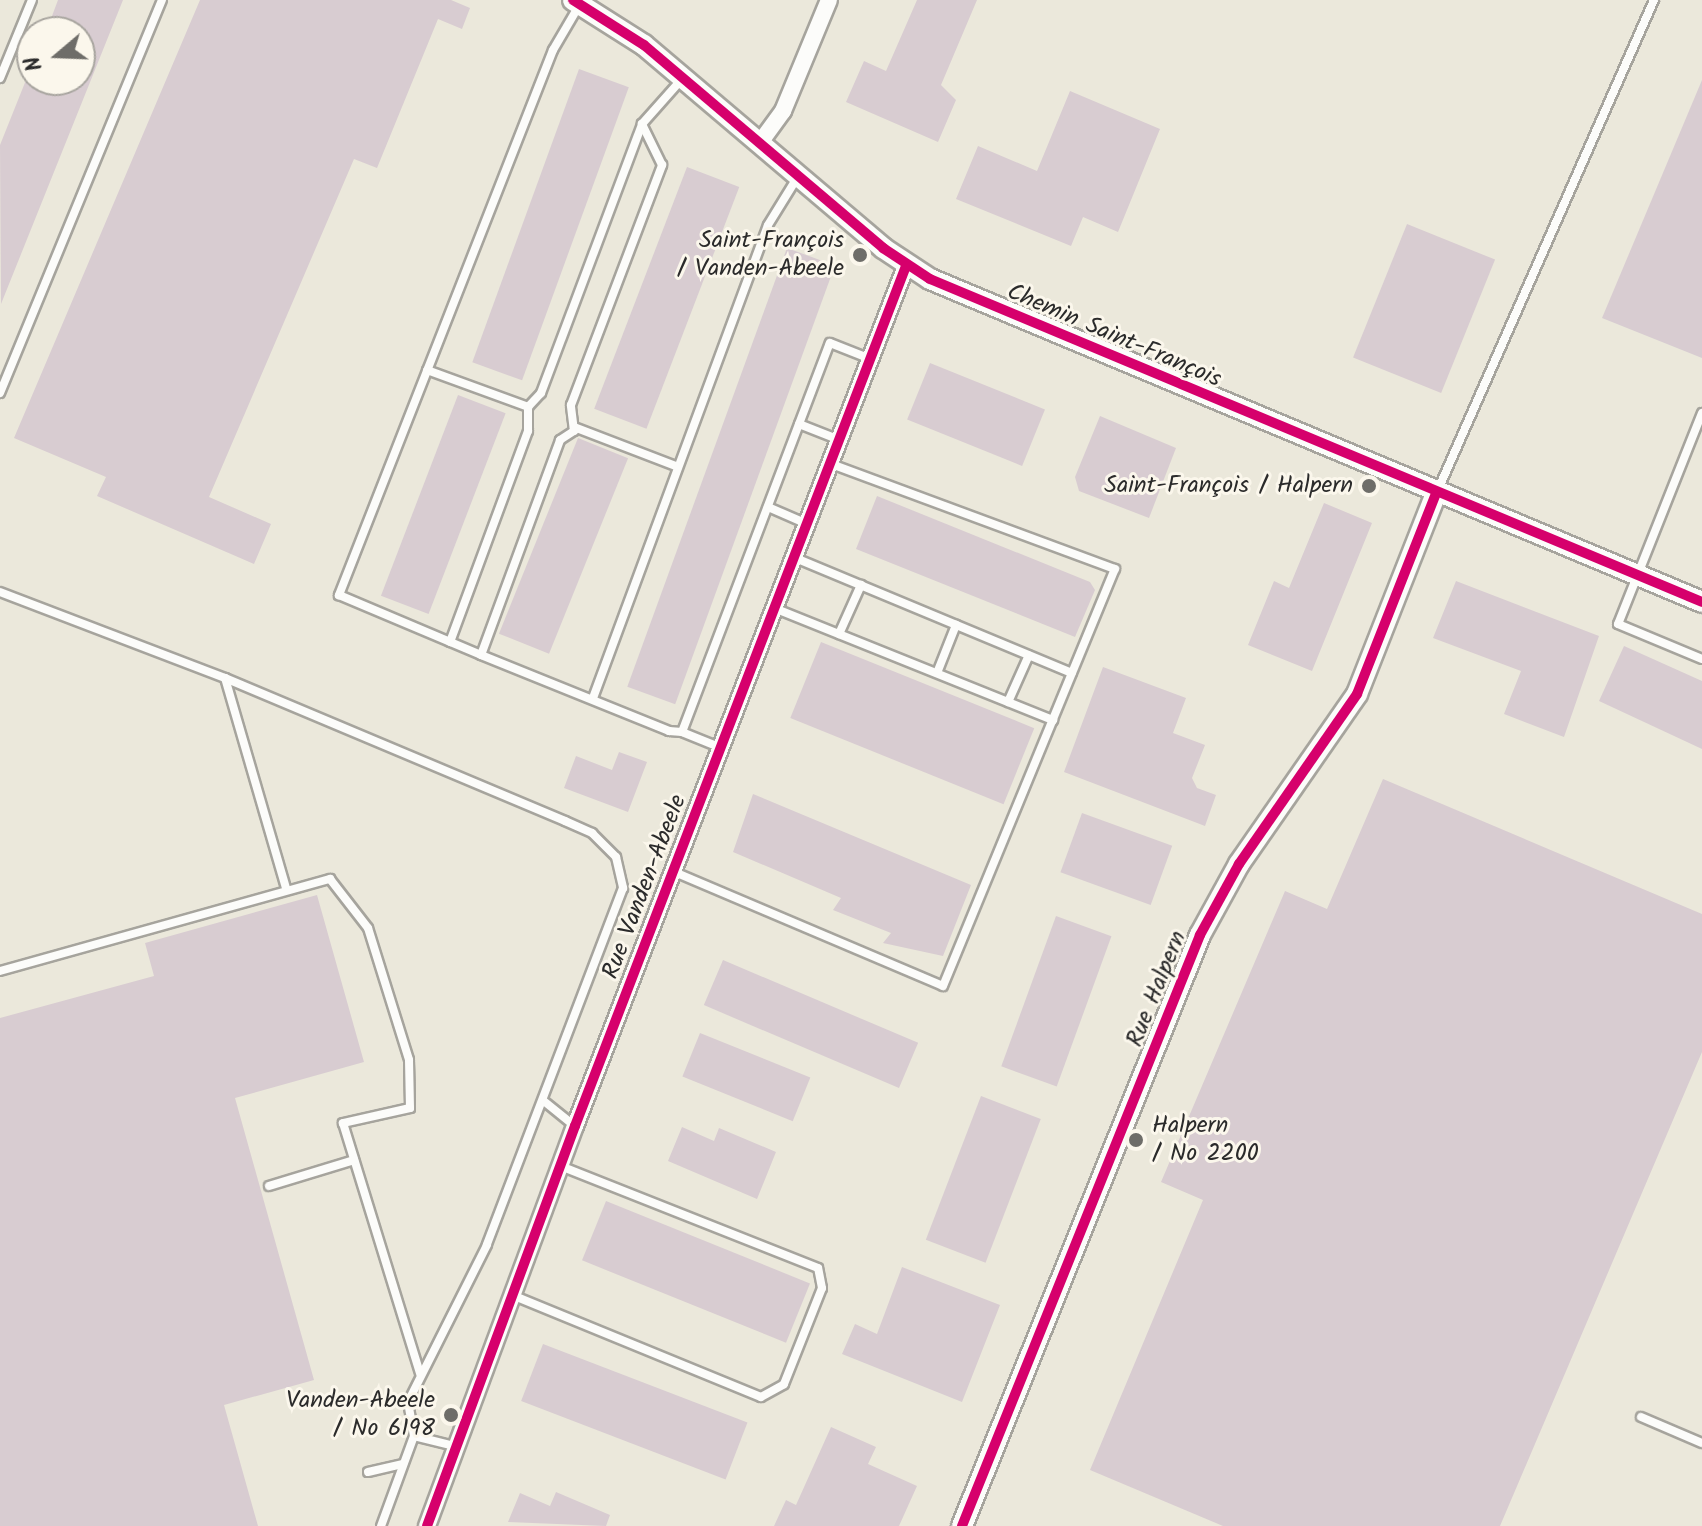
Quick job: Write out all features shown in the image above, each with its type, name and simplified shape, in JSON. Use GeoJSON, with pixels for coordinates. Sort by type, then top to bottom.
{"type":"FeatureCollection","features":[{"type":"Feature","properties":{"kind":"street"},"geometry":{"type":"LineString","coordinates":[[759,144],[783,111],[829,0]]}},
{"type":"Feature","properties":{"kind":"street","name":"Chemin Saint-François"},"geometry":{"type":"LineString","coordinates":[[577,2],[683,78],[906,266],[958,293],[1702,602]]}},
{"type":"Feature","properties":{"kind":"street","name":"Rue Vanden-Abeele"},"geometry":{"type":"LineString","coordinates":[[427,1526],[454,1446],[719,747],[906,266]]}},
{"type":"Feature","properties":{"kind":"street","name":"Rue Halpern"},"geometry":{"type":"LineString","coordinates":[[962,1526],[1200,935],[1239,864],[1357,694],[1436,493]]}},
{"type":"Feature","properties":{"kind":"lane"},"geometry":{"type":"LineString","coordinates":[[0,78],[32,0]]}},
{"type":"Feature","properties":{"kind":"lane"},"geometry":{"type":"LineString","coordinates":[[0,393],[162,0]]}},
{"type":"Feature","properties":{"kind":"lane"},"geometry":{"type":"LineString","coordinates":[[1436,493],[1654,0]]}},
{"type":"Feature","properties":{"kind":"lane"},"geometry":{"type":"LineString","coordinates":[[577,2],[553,50],[339,595],[669,731],[682,732],[719,747]]}},
{"type":"Feature","properties":{"kind":"lane"},"geometry":{"type":"LineString","coordinates":[[450,642],[528,431],[528,407],[541,393],[642,124],[683,78]]}},
{"type":"Feature","properties":{"kind":"lane"},"geometry":{"type":"LineString","coordinates":[[574,427],[571,405],[662,165],[642,124]]}},
{"type":"Feature","properties":{"kind":"lane"},"geometry":{"type":"LineString","coordinates":[[593,698],[768,225],[798,177]]}},
{"type":"Feature","properties":{"kind":"lane"},"geometry":{"type":"LineString","coordinates":[[682,732],[830,343],[868,358]]}},
{"type":"Feature","properties":{"kind":"lane"},"geometry":{"type":"LineString","coordinates":[[427,370],[528,407]]}},
{"type":"Feature","properties":{"kind":"lane"},"geometry":{"type":"LineString","coordinates":[[1702,413],[1618,624],[1702,659]]}},
{"type":"Feature","properties":{"kind":"lane"},"geometry":{"type":"LineString","coordinates":[[799,424],[837,439]]}},
{"type":"Feature","properties":{"kind":"lane"},"geometry":{"type":"LineString","coordinates":[[574,427],[678,467]]}},
{"type":"Feature","properties":{"kind":"lane"},"geometry":{"type":"LineString","coordinates":[[481,655],[560,440],[574,427]]}},
{"type":"Feature","properties":{"kind":"lane"},"geometry":{"type":"LineString","coordinates":[[672,871],[943,986],[1115,569],[828,463]]}},
{"type":"Feature","properties":{"kind":"lane"},"geometry":{"type":"LineString","coordinates":[[768,507],[805,523]]}},
{"type":"Feature","properties":{"kind":"lane"},"geometry":{"type":"LineString","coordinates":[[793,557],[1072,673]]}},
{"type":"Feature","properties":{"kind":"lane"},"geometry":{"type":"LineString","coordinates":[[839,634],[861,585]]}},
{"type":"Feature","properties":{"kind":"lane"},"geometry":{"type":"LineString","coordinates":[[0,592],[225,678],[592,833],[616,857],[623,888],[545,1102],[487,1245],[408,1402],[414,1436],[381,1526]]}},
{"type":"Feature","properties":{"kind":"lane"},"geometry":{"type":"LineString","coordinates":[[773,607],[1053,720]]}},
{"type":"Feature","properties":{"kind":"lane"},"geometry":{"type":"LineString","coordinates":[[937,673],[956,625]]}},
{"type":"Feature","properties":{"kind":"lane"},"geometry":{"type":"LineString","coordinates":[[1008,702],[1029,655]]}},
{"type":"Feature","properties":{"kind":"lane"},"geometry":{"type":"LineString","coordinates":[[225,678],[286,888]]}},
{"type":"Feature","properties":{"kind":"lane"},"geometry":{"type":"LineString","coordinates":[[0,971],[286,888],[330,879],[368,928],[409,1060],[410,1108],[343,1123],[420,1374]]}},
{"type":"Feature","properties":{"kind":"lane"},"geometry":{"type":"LineString","coordinates":[[545,1102],[575,1126]]}},
{"type":"Feature","properties":{"kind":"lane"},"geometry":{"type":"LineString","coordinates":[[269,1186],[354,1160]]}},
{"type":"Feature","properties":{"kind":"lane"},"geometry":{"type":"LineString","coordinates":[[512,1295],[761,1397],[784,1384],[822,1288],[818,1268],[560,1166]]}},
{"type":"Feature","properties":{"kind":"lane"},"geometry":{"type":"LineString","coordinates":[[1641,1417],[1702,1443]]}},
{"type":"Feature","properties":{"kind":"lane"},"geometry":{"type":"LineString","coordinates":[[414,1436],[454,1446]]}},
{"type":"Feature","properties":{"kind":"lane"},"geometry":{"type":"LineString","coordinates":[[368,1472],[403,1464]]}},
{"type":"Feature","properties":{"kind":"building"},"geometry":{"type":"Polygon","coordinates":[[[58,0],[123,0],[96,67],[96,16],[52,16],[58,0]]]}},
{"type":"Feature","properties":{"kind":"building"},"geometry":{"type":"Polygon","coordinates":[[[200,0],[451,0],[470,8],[462,29],[438,19],[377,168],[354,159],[209,497],[271,524],[254,564],[97,496],[106,477],[14,438],[200,0]]]}},
{"type":"Feature","properties":{"kind":"building"},"geometry":{"type":"Polygon","coordinates":[[[917,0],[977,0],[941,85],[956,100],[938,142],[846,102],[864,61],[886,71],[917,0]]]}},
{"type":"Feature","properties":{"kind":"building"},"geometry":{"type":"Polygon","coordinates":[[[579,69],[629,87],[522,380],[472,362],[579,69]]]}},
{"type":"Feature","properties":{"kind":"building"},"geometry":{"type":"Polygon","coordinates":[[[1702,80],[1702,358],[1602,318],[1702,80]]]}},
{"type":"Feature","properties":{"kind":"building"},"geometry":{"type":"Polygon","coordinates":[[[1070,91],[1160,129],[1118,232],[1083,217],[1071,246],[956,199],[978,146],[1037,171],[1070,91]]]}},
{"type":"Feature","properties":{"kind":"building"},"geometry":{"type":"Polygon","coordinates":[[[20,96],[84,96],[1,304],[0,145],[20,96]]]}},
{"type":"Feature","properties":{"kind":"building"},"geometry":{"type":"Polygon","coordinates":[[[687,167],[739,187],[646,429],[594,409],[687,167]]]}},
{"type":"Feature","properties":{"kind":"building"},"geometry":{"type":"Polygon","coordinates":[[[1407,224],[1495,260],[1441,393],[1353,358],[1407,224]]]}},
{"type":"Feature","properties":{"kind":"building"},"geometry":{"type":"Polygon","coordinates":[[[787,248],[835,265],[675,704],[627,687],[787,248]]]}},
{"type":"Feature","properties":{"kind":"building"},"geometry":{"type":"Polygon","coordinates":[[[930,363],[1045,409],[1022,466],[907,420],[930,363]]]}},
{"type":"Feature","properties":{"kind":"building"},"geometry":{"type":"Polygon","coordinates":[[[458,395],[506,413],[429,614],[381,596],[458,395]]]}},
{"type":"Feature","properties":{"kind":"building"},"geometry":{"type":"Polygon","coordinates":[[[1100,416],[1176,448],[1149,518],[1079,491],[1075,477],[1100,416]]]}},
{"type":"Feature","properties":{"kind":"building"},"geometry":{"type":"Polygon","coordinates":[[[578,438],[628,458],[549,654],[499,634],[578,438]]]}},
{"type":"Feature","properties":{"kind":"building"},"geometry":{"type":"Polygon","coordinates":[[[877,496],[1090,582],[1095,590],[1075,637],[856,549],[877,496]]]}},
{"type":"Feature","properties":{"kind":"building"},"geometry":{"type":"Polygon","coordinates":[[[1324,503],[1372,523],[1312,671],[1248,645],[1274,581],[1289,588],[1324,503]]]}},
{"type":"Feature","properties":{"kind":"building"},"geometry":{"type":"Polygon","coordinates":[[[1456,581],[1599,636],[1564,737],[1504,714],[1521,671],[1433,638],[1456,581]]]}},
{"type":"Feature","properties":{"kind":"building"},"geometry":{"type":"Polygon","coordinates":[[[821,642],[1034,728],[1004,804],[790,718],[821,642]]]}},
{"type":"Feature","properties":{"kind":"building"},"geometry":{"type":"Polygon","coordinates":[[[1624,646],[1702,681],[1702,749],[1599,701],[1624,646]]]}},
{"type":"Feature","properties":{"kind":"building"},"geometry":{"type":"Polygon","coordinates":[[[1103,667],[1186,698],[1173,733],[1205,745],[1192,778],[1197,788],[1216,795],[1205,826],[1064,772],[1103,667]]]}},
{"type":"Feature","properties":{"kind":"building"},"geometry":{"type":"Polygon","coordinates":[[[619,752],[647,762],[628,812],[564,788],[576,756],[612,770],[619,752]]]}},
{"type":"Feature","properties":{"kind":"building"},"geometry":{"type":"Polygon","coordinates":[[[1383,779],[1702,914],[1702,1052],[1500,1526],[1223,1526],[1090,1470],[1203,1200],[1161,1182],[1285,891],[1327,909],[1383,779]]]}},
{"type":"Feature","properties":{"kind":"building"},"geometry":{"type":"Polygon","coordinates":[[[753,794],[971,885],[943,956],[883,943],[891,933],[833,910],[841,898],[733,852],[753,794]]]}},
{"type":"Feature","properties":{"kind":"building"},"geometry":{"type":"Polygon","coordinates":[[[1082,813],[1172,846],[1151,905],[1060,872],[1082,813]]]}},
{"type":"Feature","properties":{"kind":"building"},"geometry":{"type":"Polygon","coordinates":[[[317,895],[364,1062],[235,1098],[314,1380],[224,1405],[258,1526],[0,1526],[0,1018],[154,976],[145,943],[317,895]]]}},
{"type":"Feature","properties":{"kind":"building"},"geometry":{"type":"Polygon","coordinates":[[[1056,916],[1111,936],[1057,1087],[1001,1066],[1056,916]]]}},
{"type":"Feature","properties":{"kind":"building"},"geometry":{"type":"Polygon","coordinates":[[[723,960],[918,1043],[899,1088],[704,1005],[723,960]]]}},
{"type":"Feature","properties":{"kind":"building"},"geometry":{"type":"Polygon","coordinates":[[[700,1033],[810,1078],[793,1121],[682,1077],[700,1033]]]}},
{"type":"Feature","properties":{"kind":"building"},"geometry":{"type":"Polygon","coordinates":[[[981,1096],[1041,1119],[986,1263],[926,1240],[981,1096]]]}},
{"type":"Feature","properties":{"kind":"building"},"geometry":{"type":"Polygon","coordinates":[[[682,1127],[714,1141],[719,1128],[776,1152],[757,1199],[668,1161],[682,1127]]]}},
{"type":"Feature","properties":{"kind":"building"},"geometry":{"type":"Polygon","coordinates":[[[606,1201],[810,1283],[786,1343],[582,1260],[606,1201]]]}},
{"type":"Feature","properties":{"kind":"building"},"geometry":{"type":"Polygon","coordinates":[[[902,1267],[1000,1305],[962,1402],[842,1354],[855,1324],[877,1334],[902,1267]]]}},
{"type":"Feature","properties":{"kind":"building"},"geometry":{"type":"Polygon","coordinates":[[[543,1344],[747,1422],[726,1479],[521,1401],[543,1344]]]}},
{"type":"Feature","properties":{"kind":"building"},"geometry":{"type":"Polygon","coordinates":[[[831,1427],[876,1447],[868,1464],[917,1486],[899,1526],[774,1526],[786,1500],[796,1505],[831,1427]]]}},
{"type":"Feature","properties":{"kind":"building"},"geometry":{"type":"Polygon","coordinates":[[[556,1492],[610,1515],[606,1526],[508,1522],[520,1493],[550,1506],[556,1492]]]}},
{"type":"Feature","properties":{"kind":"cycle path"},"geometry":{"type":"LineString","coordinates":[[573,0],[644,45],[883,248],[930,279],[1702,602]]}},
{"type":"Feature","properties":{"kind":"cycle path"},"geometry":{"type":"LineString","coordinates":[[427,1526],[575,1126],[906,266]]}},
{"type":"Feature","properties":{"kind":"cycle path"},"geometry":{"type":"LineString","coordinates":[[962,1526],[1200,935],[1239,864],[1357,694],[1436,493]]}},
{"type":"Feature","properties":{"kind":"place","name":"Saint-François / Vanden-Abeele"},"geometry":{"type":"Point","coordinates":[860,255]}},
{"type":"Feature","properties":{"kind":"place","name":"Saint-François / Halpern"},"geometry":{"type":"Point","coordinates":[1369,486]}},
{"type":"Feature","properties":{"kind":"place","name":"Halpern / No 2200"},"geometry":{"type":"Point","coordinates":[1136,1140]}},
{"type":"Feature","properties":{"kind":"place","name":"Vanden-Abeele / No 6198"},"geometry":{"type":"Point","coordinates":[451,1415]}}]}
